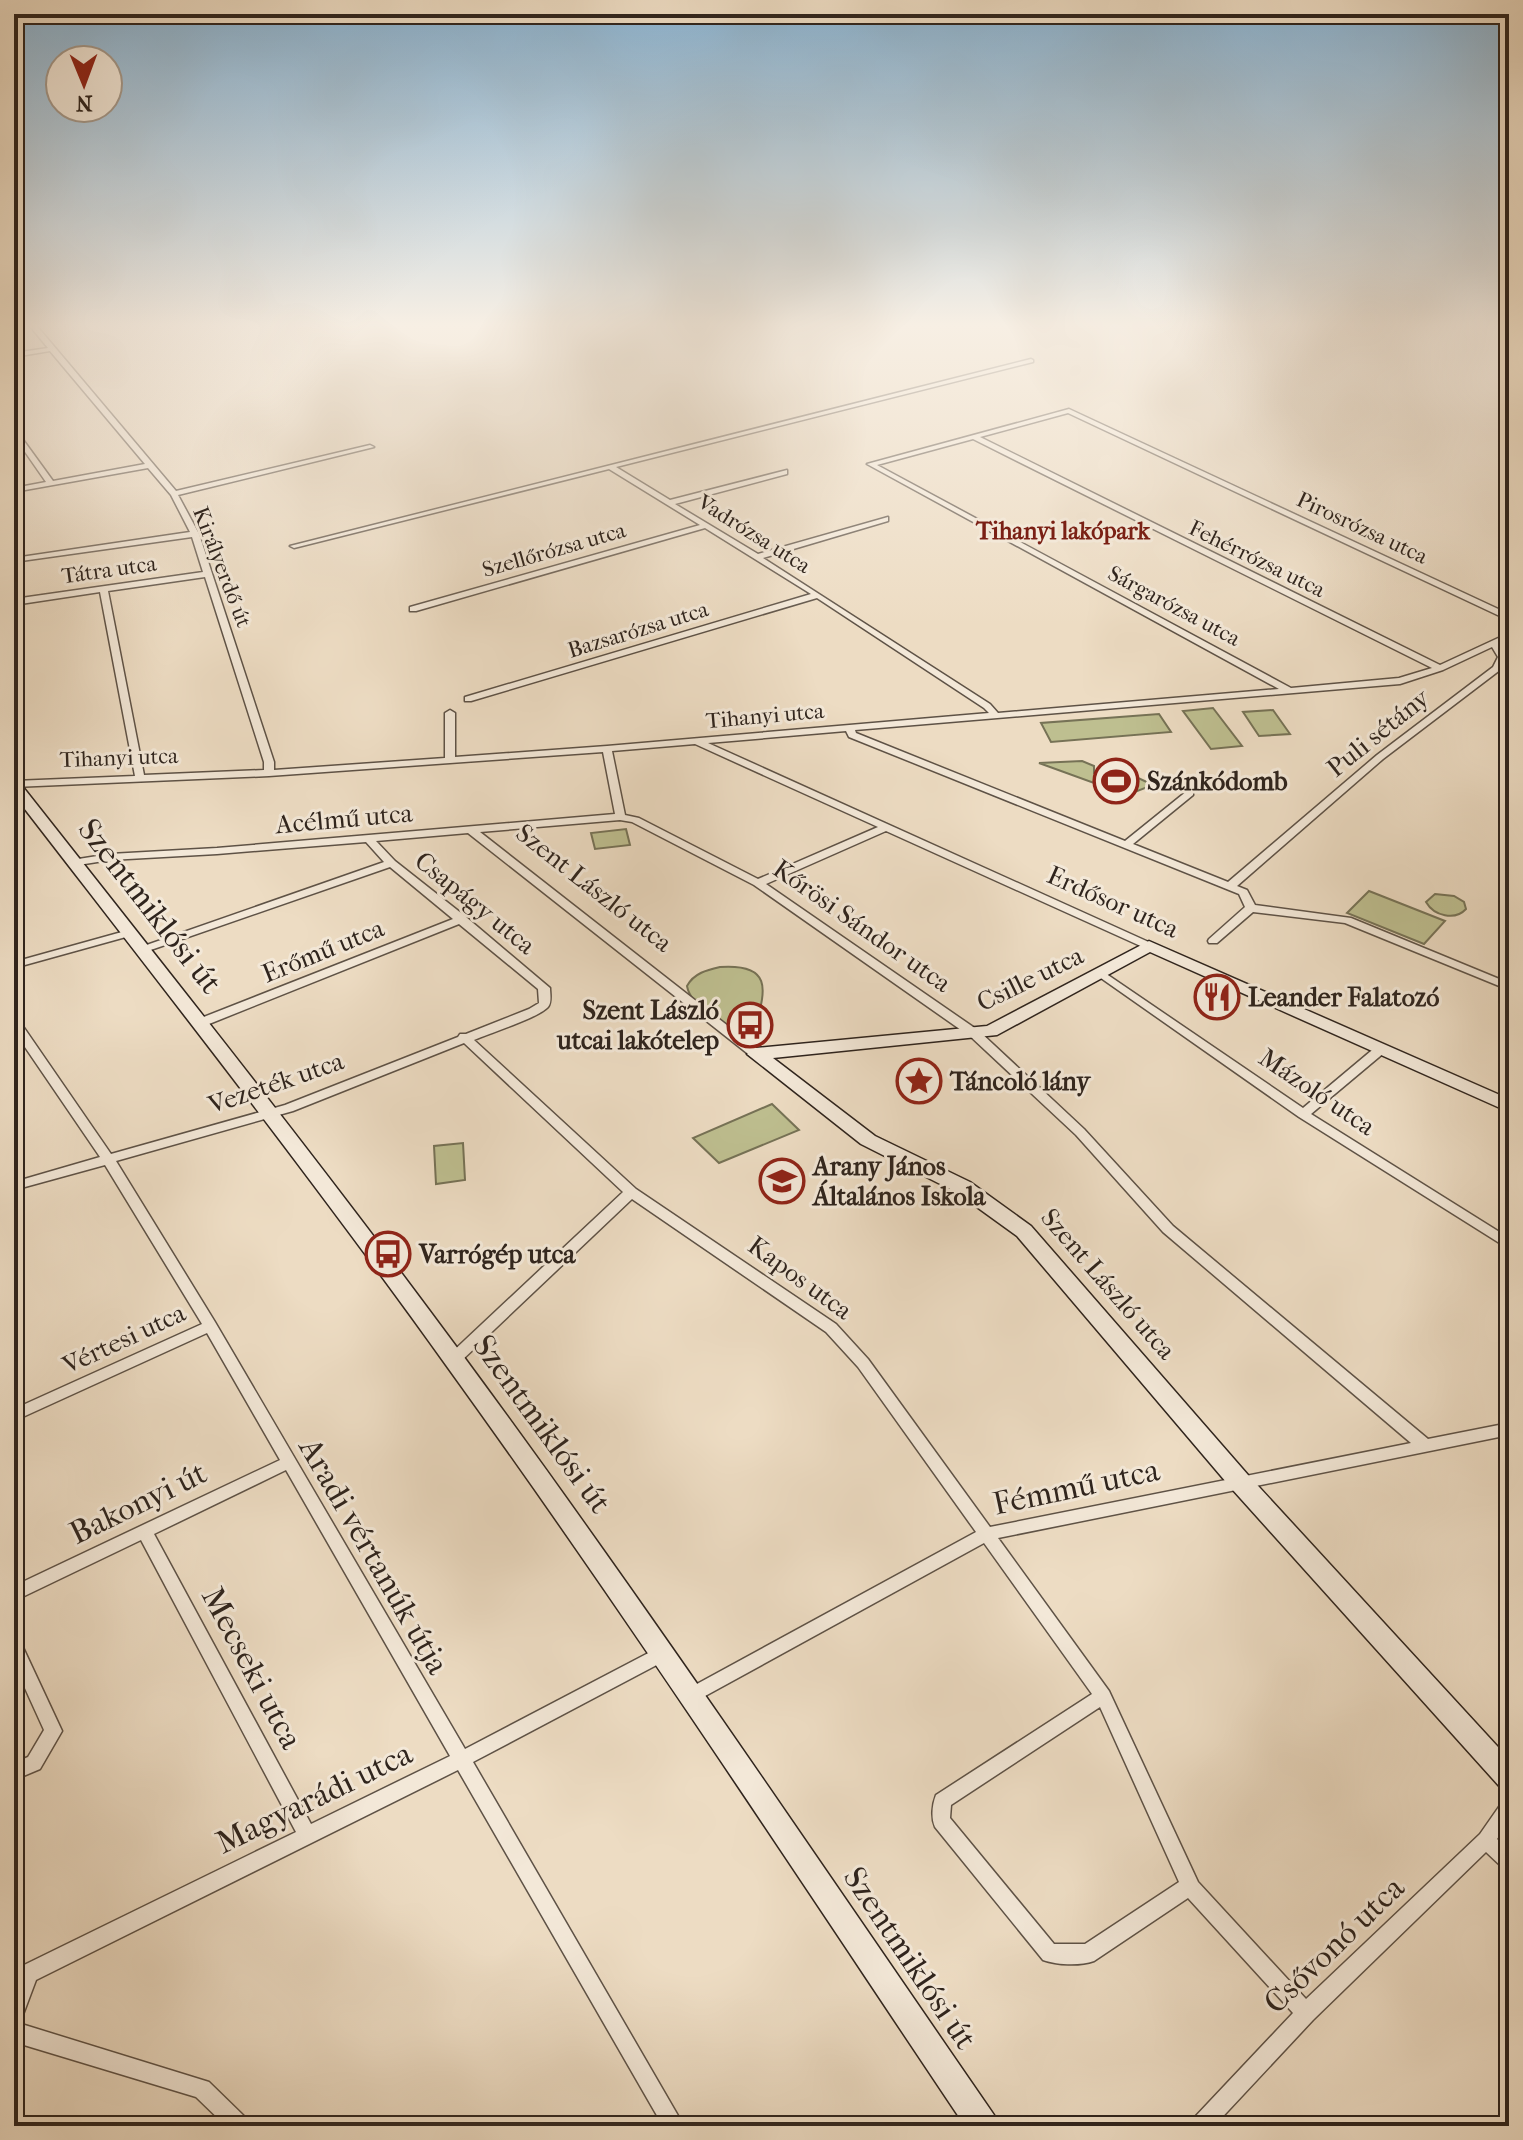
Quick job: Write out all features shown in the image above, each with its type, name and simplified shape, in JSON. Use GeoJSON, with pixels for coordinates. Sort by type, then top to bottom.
{"type":"FeatureCollection","features":[{"type":"Feature","properties":{"kind":"street","name":"Királyerdő út"},"geometry":{"type":"LineString","coordinates":[[116,425],[174,494],[195,534],[269,762],[269,773]]}},
{"type":"Feature","properties":{"kind":"street"},"geometry":{"type":"LineString","coordinates":[[294,546],[778,425]]}},
{"type":"Feature","properties":{"kind":"street","name":"Pirosrózsa utca"},"geometry":{"type":"LineString","coordinates":[[974,437],[1018,425]]}},
{"type":"Feature","properties":{"kind":"street","name":"Pirosrózsa utca"},"geometry":{"type":"LineString","coordinates":[[1099,425],[1509,617]]}},
{"type":"Feature","properties":{"kind":"street"},"geometry":{"type":"LineString","coordinates":[[14,431],[51,483]]}},
{"type":"Feature","properties":{"kind":"street","name":"Sárgarózsa utca"},"geometry":{"type":"LineString","coordinates":[[974,437],[871,464],[1213,646],[1290,691]]}},
{"type":"Feature","properties":{"kind":"street","name":"Fehérrózsa utca"},"geometry":{"type":"LineString","coordinates":[[974,437],[1440,668]]}},
{"type":"Feature","properties":{"kind":"street"},"geometry":{"type":"LineString","coordinates":[[174,494],[370,447]]}},
{"type":"Feature","properties":{"kind":"street"},"geometry":{"type":"LineString","coordinates":[[14,490],[150,465]]}},
{"type":"Feature","properties":{"kind":"street","name":"Vadrózsa utca"},"geometry":{"type":"LineString","coordinates":[[611,467],[818,595],[987,706],[996,716]]}},
{"type":"Feature","properties":{"kind":"street"},"geometry":{"type":"LineString","coordinates":[[669,503],[784,472]]}},
{"type":"Feature","properties":{"kind":"street"},"geometry":{"type":"LineString","coordinates":[[757,557],[885,519]]}},
{"type":"Feature","properties":{"kind":"street","name":"Szellőrózsa utca"},"geometry":{"type":"LineString","coordinates":[[413,609],[705,526]]}},
{"type":"Feature","properties":{"kind":"street"},"geometry":{"type":"LineString","coordinates":[[14,560],[195,534]]}},
{"type":"Feature","properties":{"kind":"street","name":"Tátra utca"},"geometry":{"type":"LineString","coordinates":[[14,602],[209,574]]}},
{"type":"Feature","properties":{"kind":"street"},"geometry":{"type":"LineString","coordinates":[[103,588],[140,778]]}},
{"type":"Feature","properties":{"kind":"street","name":"Bazsarózsa utca"},"geometry":{"type":"LineString","coordinates":[[468,699],[818,595]]}},
{"type":"Feature","properties":{"kind":"street","name":"Tihanyi utca"},"geometry":{"type":"LineString","coordinates":[[14,784],[269,773],[450,761],[1400,681],[1440,668],[1509,636]]}},
{"type":"Feature","properties":{"kind":"street","name":"Puli sétány"},"geometry":{"type":"LineString","coordinates":[[1230,886],[1368,767],[1497,668],[1502,657],[1494,643]]}},
{"type":"Feature","properties":{"kind":"street"},"geometry":{"type":"LineString","coordinates":[[450,713],[450,761]]}},
{"type":"Feature","properties":{"kind":"street","name":"Erdősor utca"},"geometry":{"type":"LineString","coordinates":[[850,728],[852,735],[1243,892],[1251,908],[1213,941]]}},
{"type":"Feature","properties":{"kind":"street","name":"Erdősor utca"},"geometry":{"type":"LineString","coordinates":[[698,742],[1509,1106]]}},
{"type":"Feature","properties":{"kind":"street"},"geometry":{"type":"LineString","coordinates":[[607,749],[620,817]]}},
{"type":"Feature","properties":{"kind":"street","name":"Szentmiklósi út"},"geometry":{"type":"LineString","coordinates":[[14,784],[72,863],[270,1114],[454,1359],[662,1654],[983,2126]]}},
{"type":"Feature","properties":{"kind":"street"},"geometry":{"type":"LineString","coordinates":[[1125,846],[1190,793]]}},
{"type":"Feature","properties":{"kind":"street","name":"Acélmű utca"},"geometry":{"type":"LineString","coordinates":[[72,863],[110,857],[620,817]]}},
{"type":"Feature","properties":{"kind":"street","name":"Kőrösi Sándor utca"},"geometry":{"type":"LineString","coordinates":[[620,817],[667,835],[758,883],[975,1034],[1080,1132],[1168,1229],[1424,1445]]}},
{"type":"Feature","properties":{"kind":"street"},"geometry":{"type":"LineString","coordinates":[[758,883],[884,828]]}},
{"type":"Feature","properties":{"kind":"street","name":"Szent László utca"},"geometry":{"type":"LineString","coordinates":[[471,830],[777,1072],[868,1140],[963,1187],[1024,1231],[1240,1482],[1509,1778]]}},
{"type":"Feature","properties":{"kind":"street","name":"Csapágy utca"},"geometry":{"type":"LineString","coordinates":[[369,839],[391,863],[544,988],[545,1004]]}},
{"type":"Feature","properties":{"kind":"street"},"geometry":{"type":"LineString","coordinates":[[142,950],[391,863]]}},
{"type":"Feature","properties":{"kind":"street"},"geometry":{"type":"LineString","coordinates":[[1251,908],[1347,920],[1509,987]]}},
{"type":"Feature","properties":{"kind":"street","name":"Erőmű utca"},"geometry":{"type":"LineString","coordinates":[[200,1023],[462,919]]}},
{"type":"Feature","properties":{"kind":"street"},"geometry":{"type":"LineString","coordinates":[[14,965],[129,933]]}},
{"type":"Feature","properties":{"kind":"street","name":"Csille utca"},"geometry":{"type":"LineString","coordinates":[[756,1054],[975,1034],[1004,1026],[1149,946]]}},
{"type":"Feature","properties":{"kind":"street","name":"Mázoló utca"},"geometry":{"type":"LineString","coordinates":[[1102,974],[1303,1114],[1509,1244]]}},
{"type":"Feature","properties":{"kind":"street","name":"Vezeték utca"},"geometry":{"type":"LineString","coordinates":[[14,1186],[270,1114],[533,1012],[545,1004]]}},
{"type":"Feature","properties":{"kind":"street","name":"Aradi vértanúk útja"},"geometry":{"type":"LineString","coordinates":[[14,1022],[108,1159],[210,1326],[674,2126]]}},
{"type":"Feature","properties":{"kind":"street","name":"Kapos utca"},"geometry":{"type":"LineString","coordinates":[[464,1037],[631,1192],[831,1328],[907,1421],[1103,1696],[1190,1886],[1306,2013]]}},
{"type":"Feature","properties":{"kind":"street","name":"Csille utca"},"geometry":{"type":"LineString","coordinates":[[777,1072],[831,1047]]}},
{"type":"Feature","properties":{"kind":"street"},"geometry":{"type":"LineString","coordinates":[[1303,1114],[1381,1049]]}},
{"type":"Feature","properties":{"kind":"street"},"geometry":{"type":"LineString","coordinates":[[454,1359],[631,1192]]}},
{"type":"Feature","properties":{"kind":"street","name":"Vértesi utca"},"geometry":{"type":"LineString","coordinates":[[14,1415],[210,1326]]}},
{"type":"Feature","properties":{"kind":"street","name":"Fémmű utca"},"geometry":{"type":"LineString","coordinates":[[690,1696],[987,1534],[1509,1429]]}},
{"type":"Feature","properties":{"kind":"street","name":"Bakonyi út"},"geometry":{"type":"LineString","coordinates":[[14,1594],[287,1463]]}},
{"type":"Feature","properties":{"kind":"street","name":"Mecseki utca"},"geometry":{"type":"LineString","coordinates":[[144,1531],[307,1834]]}},
{"type":"Feature","properties":{"kind":"street"},"geometry":{"type":"LineString","coordinates":[[14,1646],[53,1731],[34,1763],[14,1772]]}},
{"type":"Feature","properties":{"kind":"street","name":"Magyarádi utca"},"geometry":{"type":"LineString","coordinates":[[14,2013],[29,1973],[460,1760],[662,1654]]}},
{"type":"Feature","properties":{"kind":"street"},"geometry":{"type":"LineString","coordinates":[[1103,1696],[942,1801],[941,1821],[1050,1953],[1087,1954],[1190,1886]]}},
{"type":"Feature","properties":{"kind":"street","name":"Csővonó utca"},"geometry":{"type":"LineString","coordinates":[[1200,2126],[1306,2013],[1486,1840],[1509,1807]]}},
{"type":"Feature","properties":{"kind":"street"},"geometry":{"type":"LineString","coordinates":[[1486,1840],[1509,1862]]}},
{"type":"Feature","properties":{"kind":"street"},"geometry":{"type":"LineString","coordinates":[[14,2032],[202,2089],[240,2126]]}},
{"type":"Feature","properties":{"kind":"green space"},"geometry":{"type":"Polygon","coordinates":[[[1213,708],[1242,746],[1211,749],[1183,711],[1213,708]]]}},
{"type":"Feature","properties":{"kind":"green space"},"geometry":{"type":"Polygon","coordinates":[[[1273,710],[1290,734],[1259,736],[1243,712],[1273,710]]]}},
{"type":"Feature","properties":{"kind":"green space"},"geometry":{"type":"Polygon","coordinates":[[[1159,714],[1171,732],[1051,742],[1041,723],[1159,714]]]}},
{"type":"Feature","properties":{"kind":"green space","name":"Szánkódomb"},"geometry":{"type":"Polygon","coordinates":[[[1082,761],[1094,766],[1094,773],[1111,777],[1132,775],[1153,785],[1127,795],[1039,763],[1082,761]]]}},
{"type":"Feature","properties":{"kind":"green space"},"geometry":{"type":"Polygon","coordinates":[[[626,829],[630,845],[595,849],[591,833],[626,829]]]}},
{"type":"Feature","properties":{"kind":"green space"},"geometry":{"type":"Polygon","coordinates":[[[1369,891],[1445,921],[1424,944],[1347,913],[1369,891]]]}},
{"type":"Feature","properties":{"kind":"green space"},"geometry":{"type":"Polygon","coordinates":[[[1435,894],[1454,896],[1464,902],[1466,909],[1451,916],[1439,914],[1426,902],[1435,894]]]}},
{"type":"Feature","properties":{"kind":"green space"},"geometry":{"type":"Polygon","coordinates":[[[720,967],[739,967],[759,977],[762,997],[753,1037],[714,1017],[690,995],[687,986],[693,978],[720,967]]]}},
{"type":"Feature","properties":{"kind":"green space"},"geometry":{"type":"Polygon","coordinates":[[[772,1104],[799,1130],[719,1163],[693,1138],[772,1104]]]}},
{"type":"Feature","properties":{"kind":"green space"},"geometry":{"type":"Polygon","coordinates":[[[463,1143],[465,1180],[436,1184],[434,1146],[463,1143]]]}},
{"type":"Feature","properties":{"kind":"place","name":"Szánkódomb"},"geometry":{"type":"Point","coordinates":[1116,781]}},
{"type":"Feature","properties":{"kind":"place","name":"Leander Falatozó"},"geometry":{"type":"Point","coordinates":[1217,997]}},
{"type":"Feature","properties":{"kind":"place","name":"Szent László utcai lakótelep"},"geometry":{"type":"Point","coordinates":[750,1025]}},
{"type":"Feature","properties":{"kind":"place","name":"Táncoló lány"},"geometry":{"type":"Point","coordinates":[919,1081]}},
{"type":"Feature","properties":{"kind":"place","name":"Arany János Általános Iskola"},"geometry":{"type":"Point","coordinates":[782,1181]}},
{"type":"Feature","properties":{"kind":"place","name":"Varrógép utca"},"geometry":{"type":"Point","coordinates":[388,1254]}},
{"type":"Feature","properties":{"kind":"district","name":"Tihanyi lakópark"},"geometry":{"type":"Point","coordinates":[1063,531]}}]}
